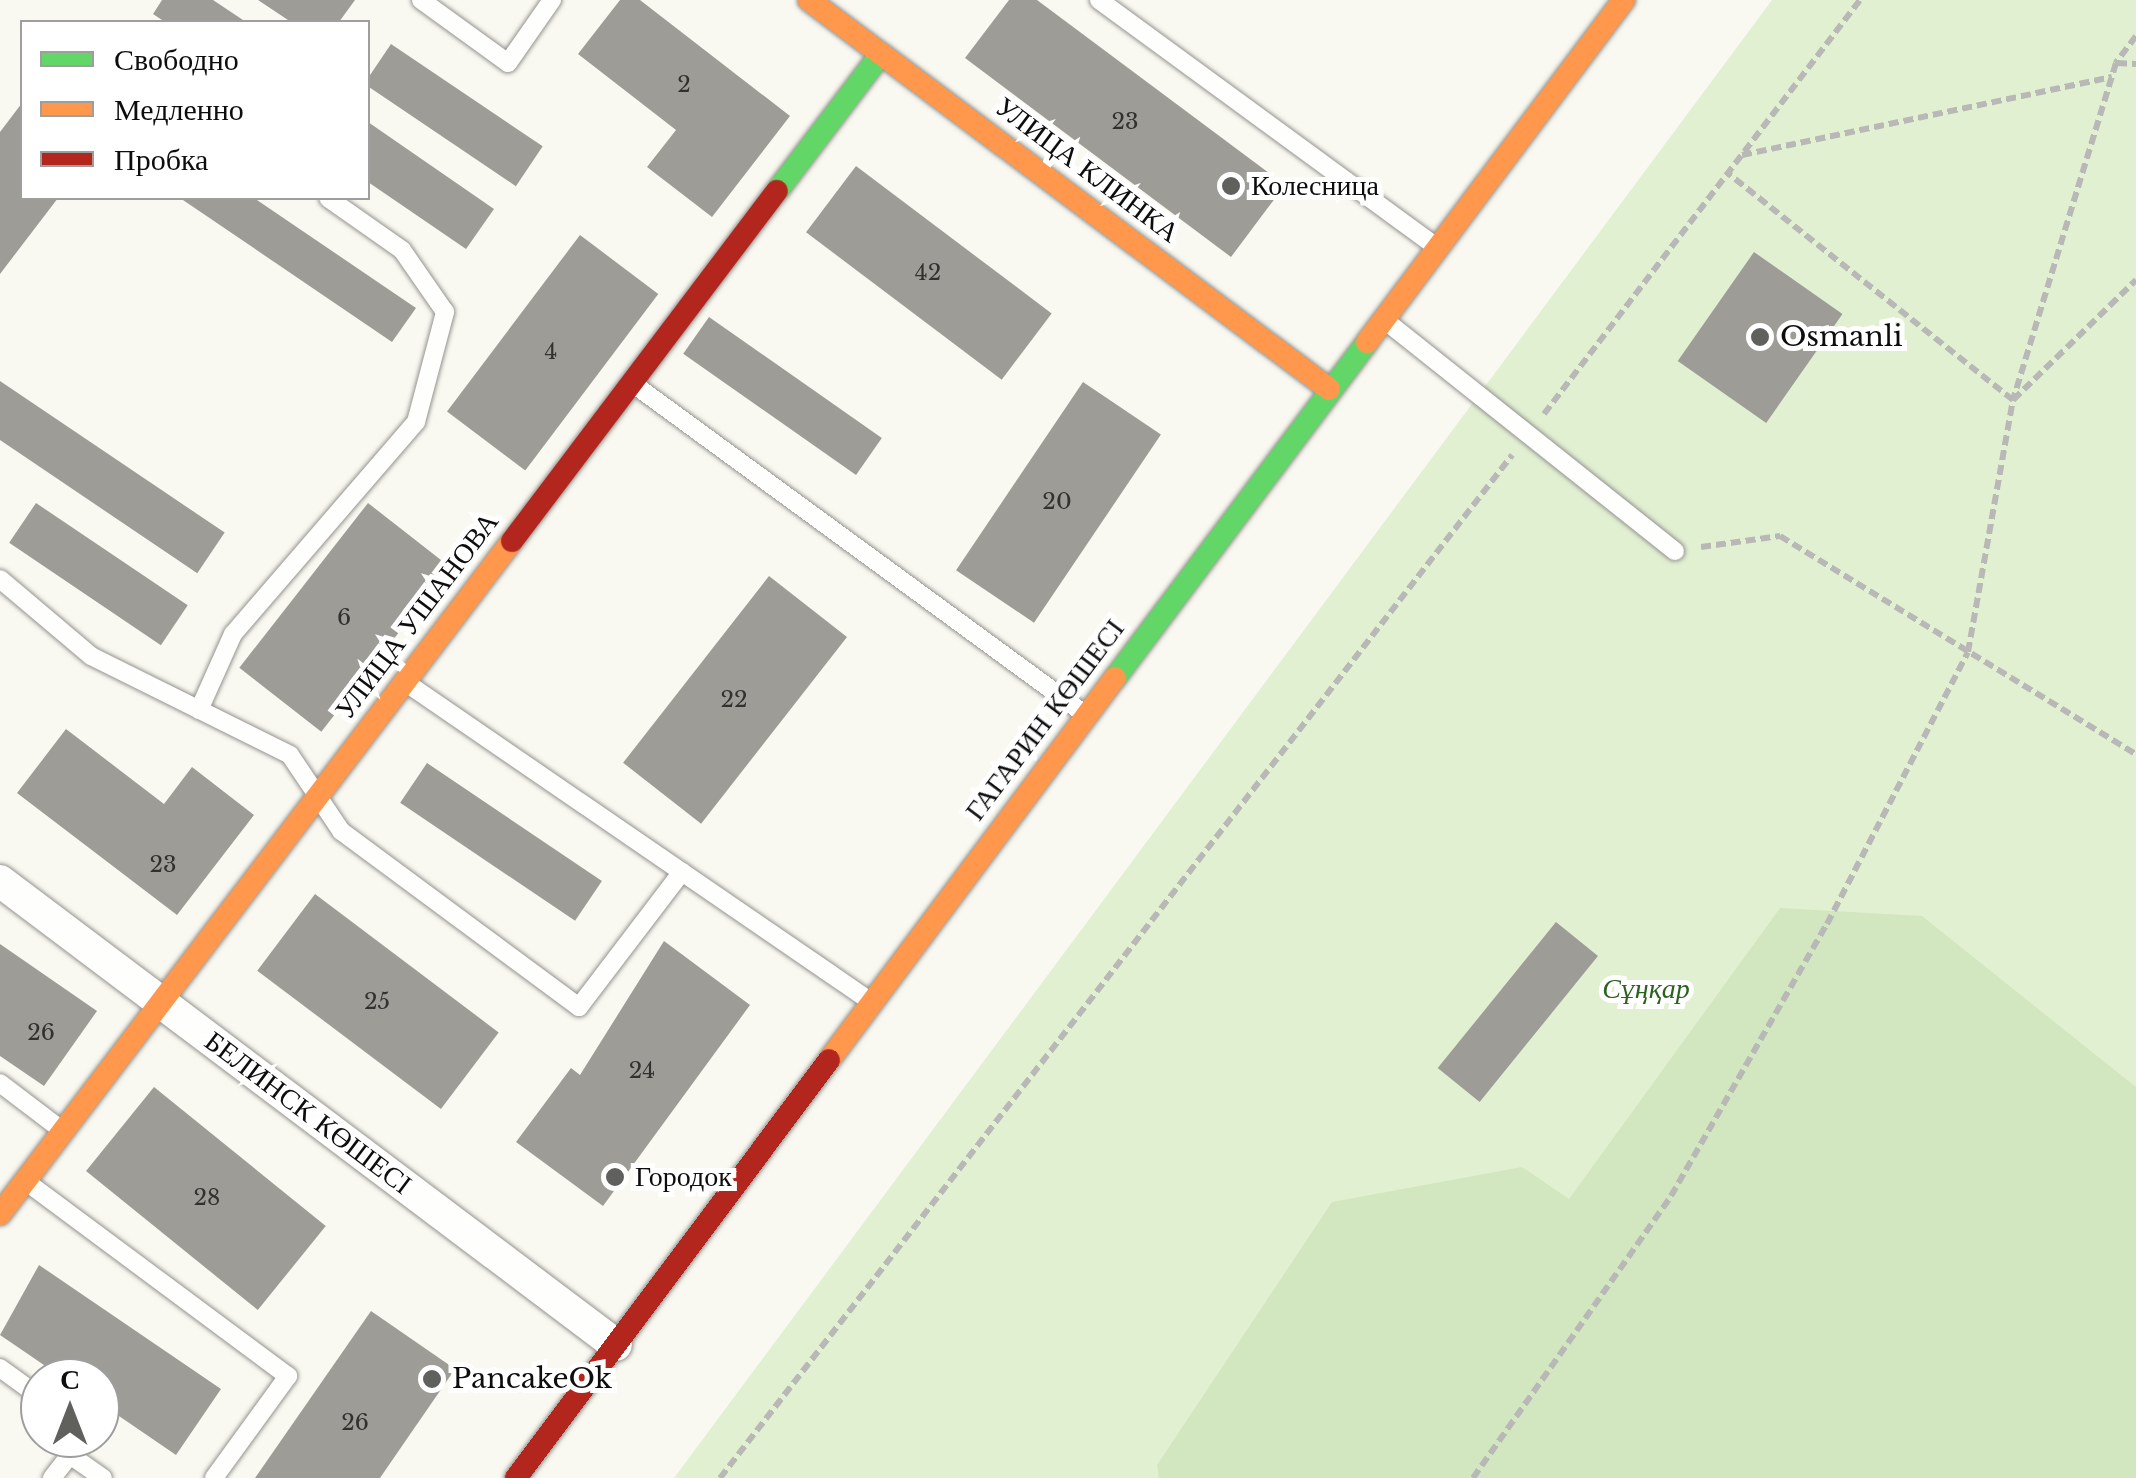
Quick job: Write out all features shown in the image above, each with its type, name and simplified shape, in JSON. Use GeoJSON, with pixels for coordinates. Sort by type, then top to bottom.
{"type":"FeatureCollection","features":[{"type":"Feature","properties":{"kind":"street","name":"УЛИЦА КЛИНКА"},"geometry":{"type":"LineString","coordinates":[[809,0],[1329,388]]}},
{"type":"Feature","properties":{"kind":"street","name":"ГАГАРИН КӨШЕСІ"},"geometry":{"type":"LineString","coordinates":[[516,1478],[1329,388],[1624,0]]}},
{"type":"Feature","properties":{"kind":"street","name":"УЛИЦА УШАНОВА"},"geometry":{"type":"LineString","coordinates":[[0,1214],[881,54]]}},
{"type":"Feature","properties":{"kind":"street","name":"БЕЛИНСК КӨШЕСІ"},"geometry":{"type":"LineString","coordinates":[[0,881],[616,1345]]}},
{"type":"Feature","properties":{"kind":"lane"},"geometry":{"type":"LineString","coordinates":[[422,0],[508,63],[552,0]]}},
{"type":"Feature","properties":{"kind":"lane"},"geometry":{"type":"LineString","coordinates":[[1099,0],[1437,247]]}},
{"type":"Feature","properties":{"kind":"lane"},"geometry":{"type":"LineString","coordinates":[[198,710],[234,634],[416,422],[446,312],[402,250],[331,200]]}},
{"type":"Feature","properties":{"kind":"lane"},"geometry":{"type":"LineString","coordinates":[[1382,319],[1675,550]]}},
{"type":"Feature","properties":{"kind":"lane"},"geometry":{"type":"LineString","coordinates":[[631,383],[1086,715]]}},
{"type":"Feature","properties":{"kind":"lane"},"geometry":{"type":"LineString","coordinates":[[0,579],[91,656],[290,755],[341,832],[579,1008],[682,872]]}},
{"type":"Feature","properties":{"kind":"lane"},"geometry":{"type":"LineString","coordinates":[[404,682],[872,1002]]}},
{"type":"Feature","properties":{"kind":"lane"},"geometry":{"type":"LineString","coordinates":[[0,1083],[63,1131]]}},
{"type":"Feature","properties":{"kind":"lane"},"geometry":{"type":"LineString","coordinates":[[25,1181],[288,1376],[214,1478]]}},
{"type":"Feature","properties":{"kind":"lane"},"geometry":{"type":"LineString","coordinates":[[82,1458],[103,1478]]}},
{"type":"Feature","properties":{"kind":"path"},"geometry":{"type":"LineString","coordinates":[[720,1478],[1860,0]]}},
{"type":"Feature","properties":{"kind":"path"},"geometry":{"type":"LineString","coordinates":[[1473,1478],[1671,1196],[1968,652],[2013,400],[2116,63],[2136,36]]}},
{"type":"Feature","properties":{"kind":"path"},"geometry":{"type":"LineString","coordinates":[[2116,63],[2136,64]]}},
{"type":"Feature","properties":{"kind":"path"},"geometry":{"type":"LineString","coordinates":[[1742,155],[2112,77]]}},
{"type":"Feature","properties":{"kind":"path"},"geometry":{"type":"LineString","coordinates":[[1728,174],[2013,400]]}},
{"type":"Feature","properties":{"kind":"path"},"geometry":{"type":"LineString","coordinates":[[2013,400],[2136,280]]}},
{"type":"Feature","properties":{"kind":"path"},"geometry":{"type":"LineString","coordinates":[[1675,550],[1780,536],[2136,754]]}},
{"type":"Feature","properties":{"kind":"green space","name":"Сұңқар"},"geometry":{"type":"Polygon","coordinates":[[[1772,0],[2136,0],[2136,1478],[674,1478],[1772,0]]]}},
{"type":"Feature","properties":{"kind":"green space"},"geometry":{"type":"Polygon","coordinates":[[[1780,908],[1922,916],[2136,1087],[2136,1478],[1159,1478],[1157,1465],[1332,1202],[1522,1167],[1569,1199],[1780,908]]]}},
{"type":"Feature","properties":{"kind":"building"},"geometry":{"type":"Polygon","coordinates":[[[162,0],[213,0],[243,20],[162,20],[153,14],[162,0]]]}},
{"type":"Feature","properties":{"kind":"building"},"geometry":{"type":"Polygon","coordinates":[[[258,0],[355,0],[340,20],[288,20],[258,0]]]}},
{"type":"Feature","properties":{"kind":"building"},"geometry":{"type":"Polygon","coordinates":[[[620,0],[640,0],[790,116],[712,217],[647,167],[676,130],[578,54],[620,0]]]}},
{"type":"Feature","properties":{"kind":"building"},"geometry":{"type":"Polygon","coordinates":[[[1009,0],[1037,0],[1285,185],[1231,257],[965,58],[1009,0]]]}},
{"type":"Feature","properties":{"kind":"building"},"geometry":{"type":"Polygon","coordinates":[[[391,44],[543,146],[516,186],[370,88],[370,75],[391,44]]]}},
{"type":"Feature","properties":{"kind":"building"},"geometry":{"type":"Polygon","coordinates":[[[20,106],[20,200],[56,200],[0,274],[0,132],[20,106]]]}},
{"type":"Feature","properties":{"kind":"building"},"geometry":{"type":"Polygon","coordinates":[[[370,123],[494,209],[466,249],[370,183],[370,123]]]}},
{"type":"Feature","properties":{"kind":"building"},"geometry":{"type":"Polygon","coordinates":[[[856,166],[1052,313],[1002,380],[806,232],[856,166]]]}},
{"type":"Feature","properties":{"kind":"building"},"geometry":{"type":"Polygon","coordinates":[[[183,200],[257,200],[416,308],[392,342],[183,200]]]}},
{"type":"Feature","properties":{"kind":"building"},"geometry":{"type":"Polygon","coordinates":[[[580,235],[658,294],[525,470],[447,411],[580,235]]]}},
{"type":"Feature","properties":{"kind":"building","name":"Osmanli"},"geometry":{"type":"Polygon","coordinates":[[[1754,252],[1842,314],[1766,423],[1678,361],[1754,252]]]}},
{"type":"Feature","properties":{"kind":"building"},"geometry":{"type":"Polygon","coordinates":[[[709,317],[882,438],[856,475],[683,354],[709,317]]]}},
{"type":"Feature","properties":{"kind":"building"},"geometry":{"type":"Polygon","coordinates":[[[0,381],[225,533],[197,573],[0,440],[0,381]]]}},
{"type":"Feature","properties":{"kind":"building"},"geometry":{"type":"Polygon","coordinates":[[[1083,382],[1161,435],[1034,623],[956,570],[1083,382]]]}},
{"type":"Feature","properties":{"kind":"building"},"geometry":{"type":"Polygon","coordinates":[[[36,503],[188,605],[161,645],[9,543],[36,503]]]}},
{"type":"Feature","properties":{"kind":"building"},"geometry":{"type":"Polygon","coordinates":[[[368,503],[450,567],[321,732],[239,668],[368,503]]]}},
{"type":"Feature","properties":{"kind":"building"},"geometry":{"type":"Polygon","coordinates":[[[769,576],[847,637],[701,824],[623,763],[769,576]]]}},
{"type":"Feature","properties":{"kind":"building"},"geometry":{"type":"Polygon","coordinates":[[[66,729],[164,804],[192,767],[254,815],[177,915],[17,793],[66,729]]]}},
{"type":"Feature","properties":{"kind":"building"},"geometry":{"type":"Polygon","coordinates":[[[427,763],[602,881],[575,921],[400,803],[427,763]]]}},
{"type":"Feature","properties":{"kind":"building"},"geometry":{"type":"Polygon","coordinates":[[[315,894],[499,1032],[441,1109],[257,971],[315,894]]]}},
{"type":"Feature","properties":{"kind":"building"},"geometry":{"type":"Polygon","coordinates":[[[1556,922],[1598,956],[1480,1102],[1438,1068],[1556,922]]]}},
{"type":"Feature","properties":{"kind":"building"},"geometry":{"type":"Polygon","coordinates":[[[664,941],[750,1005],[603,1206],[516,1142],[571,1068],[580,1075],[664,941]]]}},
{"type":"Feature","properties":{"kind":"building"},"geometry":{"type":"Polygon","coordinates":[[[0,944],[97,1011],[44,1086],[0,1056],[0,944]]]}},
{"type":"Feature","properties":{"kind":"building"},"geometry":{"type":"Polygon","coordinates":[[[154,1087],[326,1226],[258,1310],[86,1171],[154,1087]]]}},
{"type":"Feature","properties":{"kind":"building"},"geometry":{"type":"Polygon","coordinates":[[[39,1265],[221,1389],[176,1455],[120,1417],[120,1358],[34,1358],[0,1335],[39,1265]]]}},
{"type":"Feature","properties":{"kind":"building"},"geometry":{"type":"Polygon","coordinates":[[[371,1311],[455,1369],[380,1478],[255,1478],[371,1311]]]}},
{"type":"Feature","properties":{"kind":"traffic: fast"},"geometry":{"type":"LineString","coordinates":[[777,191],[881,54]]}},
{"type":"Feature","properties":{"kind":"traffic: fast"},"geometry":{"type":"LineString","coordinates":[[1115,678],[1367,342]]}},
{"type":"Feature","properties":{"kind":"traffic: slow"},"geometry":{"type":"LineString","coordinates":[[809,0],[1329,389]]}},
{"type":"Feature","properties":{"kind":"traffic: slow"},"geometry":{"type":"LineString","coordinates":[[1367,342],[1624,0]]}},
{"type":"Feature","properties":{"kind":"traffic: slow"},"geometry":{"type":"LineString","coordinates":[[0,1214],[512,541]]}},
{"type":"Feature","properties":{"kind":"traffic: slow"},"geometry":{"type":"LineString","coordinates":[[829,1060],[1115,678]]}},
{"type":"Feature","properties":{"kind":"traffic: jam"},"geometry":{"type":"LineString","coordinates":[[512,541],[777,191]]}},
{"type":"Feature","properties":{"kind":"traffic: jam"},"geometry":{"type":"LineString","coordinates":[[516,1478],[829,1060]]}},
{"type":"Feature","properties":{"kind":"place","name":"Колесница"},"geometry":{"type":"Point","coordinates":[1231,186]}},
{"type":"Feature","properties":{"kind":"place","name":"Osmanli"},"geometry":{"type":"Point","coordinates":[1760,337]}},
{"type":"Feature","properties":{"kind":"place","name":"Городок"},"geometry":{"type":"Point","coordinates":[615,1177]}},
{"type":"Feature","properties":{"kind":"place","name":"PancakeOk"},"geometry":{"type":"Point","coordinates":[432,1379]}}]}
